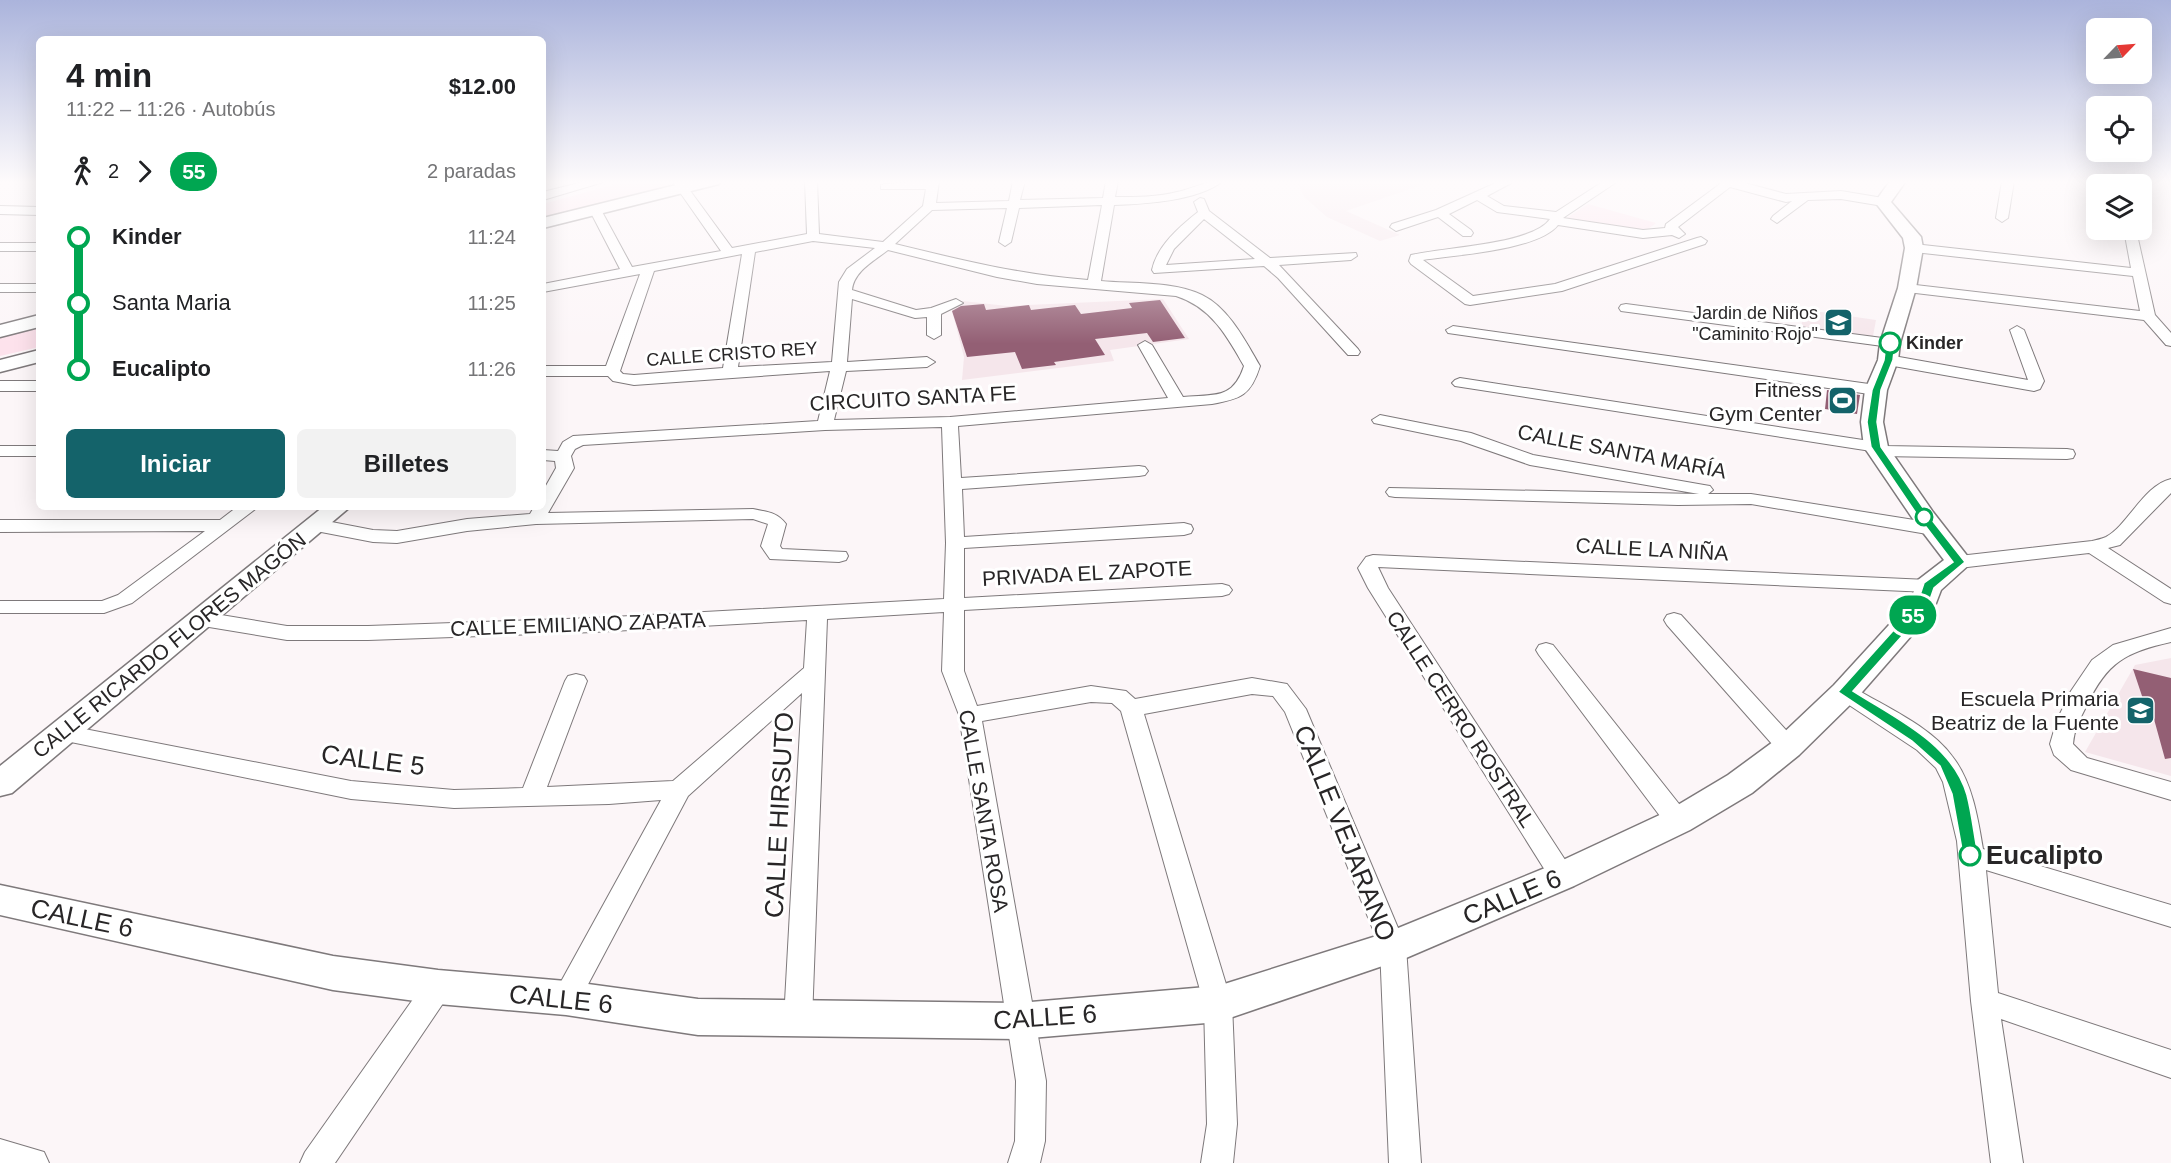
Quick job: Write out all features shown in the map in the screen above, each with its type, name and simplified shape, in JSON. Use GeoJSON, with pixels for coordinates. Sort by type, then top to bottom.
{"type":"FeatureCollection","features":[{"type":"Feature","properties":{"kind":"street"},"geometry":{"type":"LineString","coordinates":[[609,235],[628,273]]}},
{"type":"Feature","properties":{"kind":"street"},"geometry":{"type":"LineString","coordinates":[[716,235],[729,253]]}},
{"type":"Feature","properties":{"kind":"street"},"geometry":{"type":"LineString","coordinates":[[825,425],[839,366],[846,282],[852,272],[898,235]]}},
{"type":"Feature","properties":{"kind":"street"},"geometry":{"type":"LineString","coordinates":[[1005,242],[1007,235]]}},
{"type":"Feature","properties":{"kind":"street"},"geometry":{"type":"LineString","coordinates":[[546,287],[813,237],[886,246],[997,273],[1037,280],[1094,285],[1103,235]]}},
{"type":"Feature","properties":{"kind":"street"},"geometry":{"type":"LineString","coordinates":[[1182,235],[1170,248],[1159,265],[1159,270],[1268,264],[1351,256]]}},
{"type":"Feature","properties":{"kind":"street"},"geometry":{"type":"LineString","coordinates":[[1232,235],[1283,275],[1353,352]]}},
{"type":"Feature","properties":{"kind":"street"},"geometry":{"type":"LineString","coordinates":[[1531,235],[1494,246],[1416,258],[1416,261],[1470,301],[1557,288],[1701,241],[1686,235]]}},
{"type":"Feature","properties":{"kind":"street"},"geometry":{"type":"LineString","coordinates":[[1911,235],[1914,248],[1906,288],[1876,390],[1872,422],[1878,449],[1933,529],[1959,562],[2032,552],[2093,547],[2114,541],[2167,493]]}},
{"type":"Feature","properties":{"kind":"street"},"geometry":{"type":"LineString","coordinates":[[2132,240],[2148,316],[2171,342]]}},
{"type":"Feature","properties":{"kind":"street"},"geometry":{"type":"LineString","coordinates":[[0,247],[36,247]]}},
{"type":"Feature","properties":{"kind":"street"},"geometry":{"type":"LineString","coordinates":[[1914,248],[2138,273]]}},
{"type":"Feature","properties":{"kind":"street"},"geometry":{"type":"LineString","coordinates":[[730,372],[749,250]]}},
{"type":"Feature","properties":{"kind":"street"},"geometry":{"type":"LineString","coordinates":[[612,370],[648,269]]}},
{"type":"Feature","properties":{"kind":"street","name":"CIRCUITO SANTA FE"},"geometry":{"type":"LineString","coordinates":[[563,456],[569,446],[579,440],[825,425],[950,422],[1234,396],[1246,386],[1252,366],[1241,346],[1213,311],[1196,298],[1178,292],[1094,285]]}},
{"type":"Feature","properties":{"kind":"street"},"geometry":{"type":"LineString","coordinates":[[0,288],[36,288]]}},
{"type":"Feature","properties":{"kind":"street"},"geometry":{"type":"LineString","coordinates":[[1906,288],[2148,316]]}},
{"type":"Feature","properties":{"kind":"street"},"geometry":{"type":"LineString","coordinates":[[844,292],[915,314],[934,312],[956,303]]}},
{"type":"Feature","properties":{"kind":"street"},"geometry":{"type":"LineString","coordinates":[[1626,308],[1889,352],[2034,386],[2036,381],[2017,330]]}},
{"type":"Feature","properties":{"kind":"street"},"geometry":{"type":"LineString","coordinates":[[934,312],[934,335]]}},
{"type":"Feature","properties":{"kind":"street"},"geometry":{"type":"LineString","coordinates":[[0,331],[36,322]]}},
{"type":"Feature","properties":{"kind":"street"},"geometry":{"type":"LineString","coordinates":[[1454,330],[1876,390]]}},
{"type":"Feature","properties":{"kind":"street"},"geometry":{"type":"LineString","coordinates":[[1145,345],[1178,401]]}},
{"type":"Feature","properties":{"kind":"street"},"geometry":{"type":"LineString","coordinates":[[0,366],[36,357]]}},
{"type":"Feature","properties":{"kind":"street","name":"CALLE CRISTO REY"},"geometry":{"type":"LineString","coordinates":[[546,371],[612,370],[618,378],[634,380],[730,372],[927,362]]}},
{"type":"Feature","properties":{"kind":"street"},"geometry":{"type":"LineString","coordinates":[[1460,382],[1878,449],[2067,454]]}},
{"type":"Feature","properties":{"kind":"street"},"geometry":{"type":"LineString","coordinates":[[0,386],[36,386]]}},
{"type":"Feature","properties":{"kind":"street","name":"CALLE SANTA MARÍA"},"geometry":{"type":"LineString","coordinates":[[1380,420],[1465,437],[1530,460],[1933,529]]}},
{"type":"Feature","properties":{"kind":"street","name":"CALLE SANTA ROSA"},"geometry":{"type":"LineString","coordinates":[[950,422],[955,543],[953,671],[970,715],[1019,1021],[1031,1082],[1030,1141],[1024,1163]]}},
{"type":"Feature","properties":{"kind":"street"},"geometry":{"type":"LineString","coordinates":[[0,451],[36,451]]}},
{"type":"Feature","properties":{"kind":"street"},"geometry":{"type":"LineString","coordinates":[[546,455],[563,456],[565,468],[546,501]]}},
{"type":"Feature","properties":{"kind":"street"},"geometry":{"type":"LineString","coordinates":[[952,484],[1139,471]]}},
{"type":"Feature","properties":{"kind":"street","name":"CALLE SANTA MARÍA"},"geometry":{"type":"LineString","coordinates":[[1395,492],[1678,500],[1751,499]]}},
{"type":"Feature","properties":{"kind":"street"},"geometry":{"type":"LineString","coordinates":[[0,607],[104,607],[125,599],[147,585],[245,510]]}},
{"type":"Feature","properties":{"kind":"street","name":"CALLE RICARDO FLORES MAGÓN"},"geometry":{"type":"LineString","coordinates":[[0,784],[334,510]]}},
{"type":"Feature","properties":{"kind":"street"},"geometry":{"type":"LineString","coordinates":[[536,519],[541,510]]}},
{"type":"Feature","properties":{"kind":"street"},"geometry":{"type":"LineString","coordinates":[[316,525],[373,536],[397,537],[467,525],[536,519],[753,514],[772,518],[777,524],[770,546],[777,555],[839,556]]}},
{"type":"Feature","properties":{"kind":"street"},"geometry":{"type":"LineString","coordinates":[[0,526],[225,525]]}},
{"type":"Feature","properties":{"kind":"street"},"geometry":{"type":"LineString","coordinates":[[955,543],[1185,529]]}},
{"type":"Feature","properties":{"kind":"street"},"geometry":{"type":"LineString","coordinates":[[2093,547],[2171,598]]}},
{"type":"Feature","properties":{"kind":"street","name":"CALLE LA NIÑA"},"geometry":{"type":"LineString","coordinates":[[1373,561],[1929,586]]}},
{"type":"Feature","properties":{"kind":"street","name":"CALLE CERRO ROSTRAL"},"geometry":{"type":"LineString","coordinates":[[1373,561],[1368,568],[1378,588],[1562,876]]}},
{"type":"Feature","properties":{"kind":"street","name":"CALLE 6"},"geometry":{"type":"LineString","coordinates":[[0,900],[333,973],[438,987],[566,998],[698,1017],[1019,1021],[1218,1004],[1393,947],[1562,876],[1678,821],[1740,784],[1788,747],[1845,692],[1923,605],[1929,586],[1959,562]]}},
{"type":"Feature","properties":{"kind":"street","name":"PRIVADA EL ZAPOTE"},"geometry":{"type":"LineString","coordinates":[[955,605],[992,601],[1222,590]]}},
{"type":"Feature","properties":{"kind":"street","name":"CALLE EMILIANO ZAPATA"},"geometry":{"type":"LineString","coordinates":[[203,619],[287,633],[310,633],[594,625],[955,605]]}},
{"type":"Feature","properties":{"kind":"street","name":"CALLE HIRSUTO"},"geometry":{"type":"LineString","coordinates":[[798,1020],[817,613]]}},
{"type":"Feature","properties":{"kind":"street"},"geometry":{"type":"LineString","coordinates":[[1674,620],[1788,747]]}},
{"type":"Feature","properties":{"kind":"street"},"geometry":{"type":"LineString","coordinates":[[2171,635],[2147,640],[2110,654],[2088,677],[2061,736],[2062,750],[2079,764],[2171,791]]}},
{"type":"Feature","properties":{"kind":"street"},"geometry":{"type":"LineString","coordinates":[[1546,650],[1678,821]]}},
{"type":"Feature","properties":{"kind":"street"},"geometry":{"type":"LineString","coordinates":[[566,998],[679,790],[814,671]]}},
{"type":"Feature","properties":{"kind":"street"},"geometry":{"type":"LineString","coordinates":[[532,796],[576,681]]}},
{"type":"Feature","properties":{"kind":"street","name":"CALLE VEJARANO"},"geometry":{"type":"LineString","coordinates":[[1131,708],[1252,686],[1279,689],[1295,709],[1393,947],[1405,1163]]}},
{"type":"Feature","properties":{"kind":"street"},"geometry":{"type":"LineString","coordinates":[[1845,692],[1916,738],[1945,763],[1960,794],[1970,855],[1985,1001],[2007,1163]]}},
{"type":"Feature","properties":{"kind":"street"},"geometry":{"type":"LineString","coordinates":[[970,715],[1091,694],[1118,696],[1131,708],[1218,1004],[1222,1124],[1217,1163]]}},
{"type":"Feature","properties":{"kind":"street","name":"CALLE 5"},"geometry":{"type":"LineString","coordinates":[[64,733],[351,790],[454,799],[609,795],[679,790]]}},
{"type":"Feature","properties":{"kind":"street"},"geometry":{"type":"LineString","coordinates":[[1970,855],[2171,916]]}},
{"type":"Feature","properties":{"kind":"street"},"geometry":{"type":"LineString","coordinates":[[316,1163],[438,987]]}},
{"type":"Feature","properties":{"kind":"street"},"geometry":{"type":"LineString","coordinates":[[1985,1001],[2171,1064]]}},
{"type":"Feature","properties":{"kind":"street"},"geometry":{"type":"LineString","coordinates":[[0,1155],[33,1163]]}},
{"type":"Feature","properties":{"kind":"shaded area"},"geometry":{"type":"Polygon","coordinates":[[[1367,235],[1399,235],[1380,241],[1367,235]]]}},
{"type":"Feature","properties":{"kind":"shaded area"},"geometry":{"type":"Polygon","coordinates":[[[1163,299],[1189,339],[1110,350],[1114,361],[962,380],[964,357],[951,307],[963,301],[1007,306],[1163,299]]]}},
{"type":"Feature","properties":{"kind":"shaded area","name":"Jardin de Niños \"Caminito Rojo\""},"geometry":{"type":"Polygon","coordinates":[[[1801,309],[1876,320],[1873,336],[1802,327],[1801,309]]]}},
{"type":"Feature","properties":{"kind":"shaded area"},"geometry":{"type":"Polygon","coordinates":[[[36,328],[36,348],[0,356],[0,336],[36,328]]]}},
{"type":"Feature","properties":{"kind":"shaded area","name":"Escuela Primaria Beatriz de la Fuente"},"geometry":{"type":"Polygon","coordinates":[[[2171,658],[2171,776],[2085,752],[2135,665],[2171,658]]]}},
{"type":"Feature","properties":{"kind":"building"},"geometry":{"type":"Polygon","coordinates":[[[1160,300],[1185,338],[1153,342],[1147,333],[1095,339],[1105,355],[1022,369],[1015,352],[967,357],[952,311],[961,306],[984,304],[986,310],[1029,305],[1031,310],[1075,305],[1081,314],[1132,308],[1129,303],[1160,300]]]}},
{"type":"Feature","properties":{"kind":"building","name":"Fitness Gym Center"},"geometry":{"type":"Polygon","coordinates":[[[1827,390],[1860,395],[1857,414],[1825,409],[1827,390]]]}},
{"type":"Feature","properties":{"kind":"building"},"geometry":{"type":"Polygon","coordinates":[[[2133,669],[2171,678],[2171,758],[2165,759],[2149,701],[2143,699],[2133,669]]]}},
{"type":"Feature","properties":{"kind":"bus line","name":"55"},"geometry":{"type":"LineString","coordinates":[[1890,343],[1888,360],[1876,390],[1872,422],[1876,447],[1891,465],[1924,517],[1959,562],[1929,586],[1923,605],[1845,692],[1916,738],[1945,763],[1960,794],[1970,855]]}},
{"type":"Feature","properties":{"kind":"place","name":"Jardin de Niños \"Caminito Rojo\""},"geometry":{"type":"Point","coordinates":[1839,323]}},
{"type":"Feature","properties":{"kind":"place","name":"Kinder"},"geometry":{"type":"Point","coordinates":[1890,343]}},
{"type":"Feature","properties":{"kind":"place","name":"Fitness Gym Center"},"geometry":{"type":"Point","coordinates":[1843,401]}},
{"type":"Feature","properties":{"kind":"place","name":"Escuela Primaria Beatriz de la Fuente"},"geometry":{"type":"Point","coordinates":[2140,710]}},
{"type":"Feature","properties":{"kind":"place","name":"Eucalipto"},"geometry":{"type":"Point","coordinates":[1970,855]}}]}
